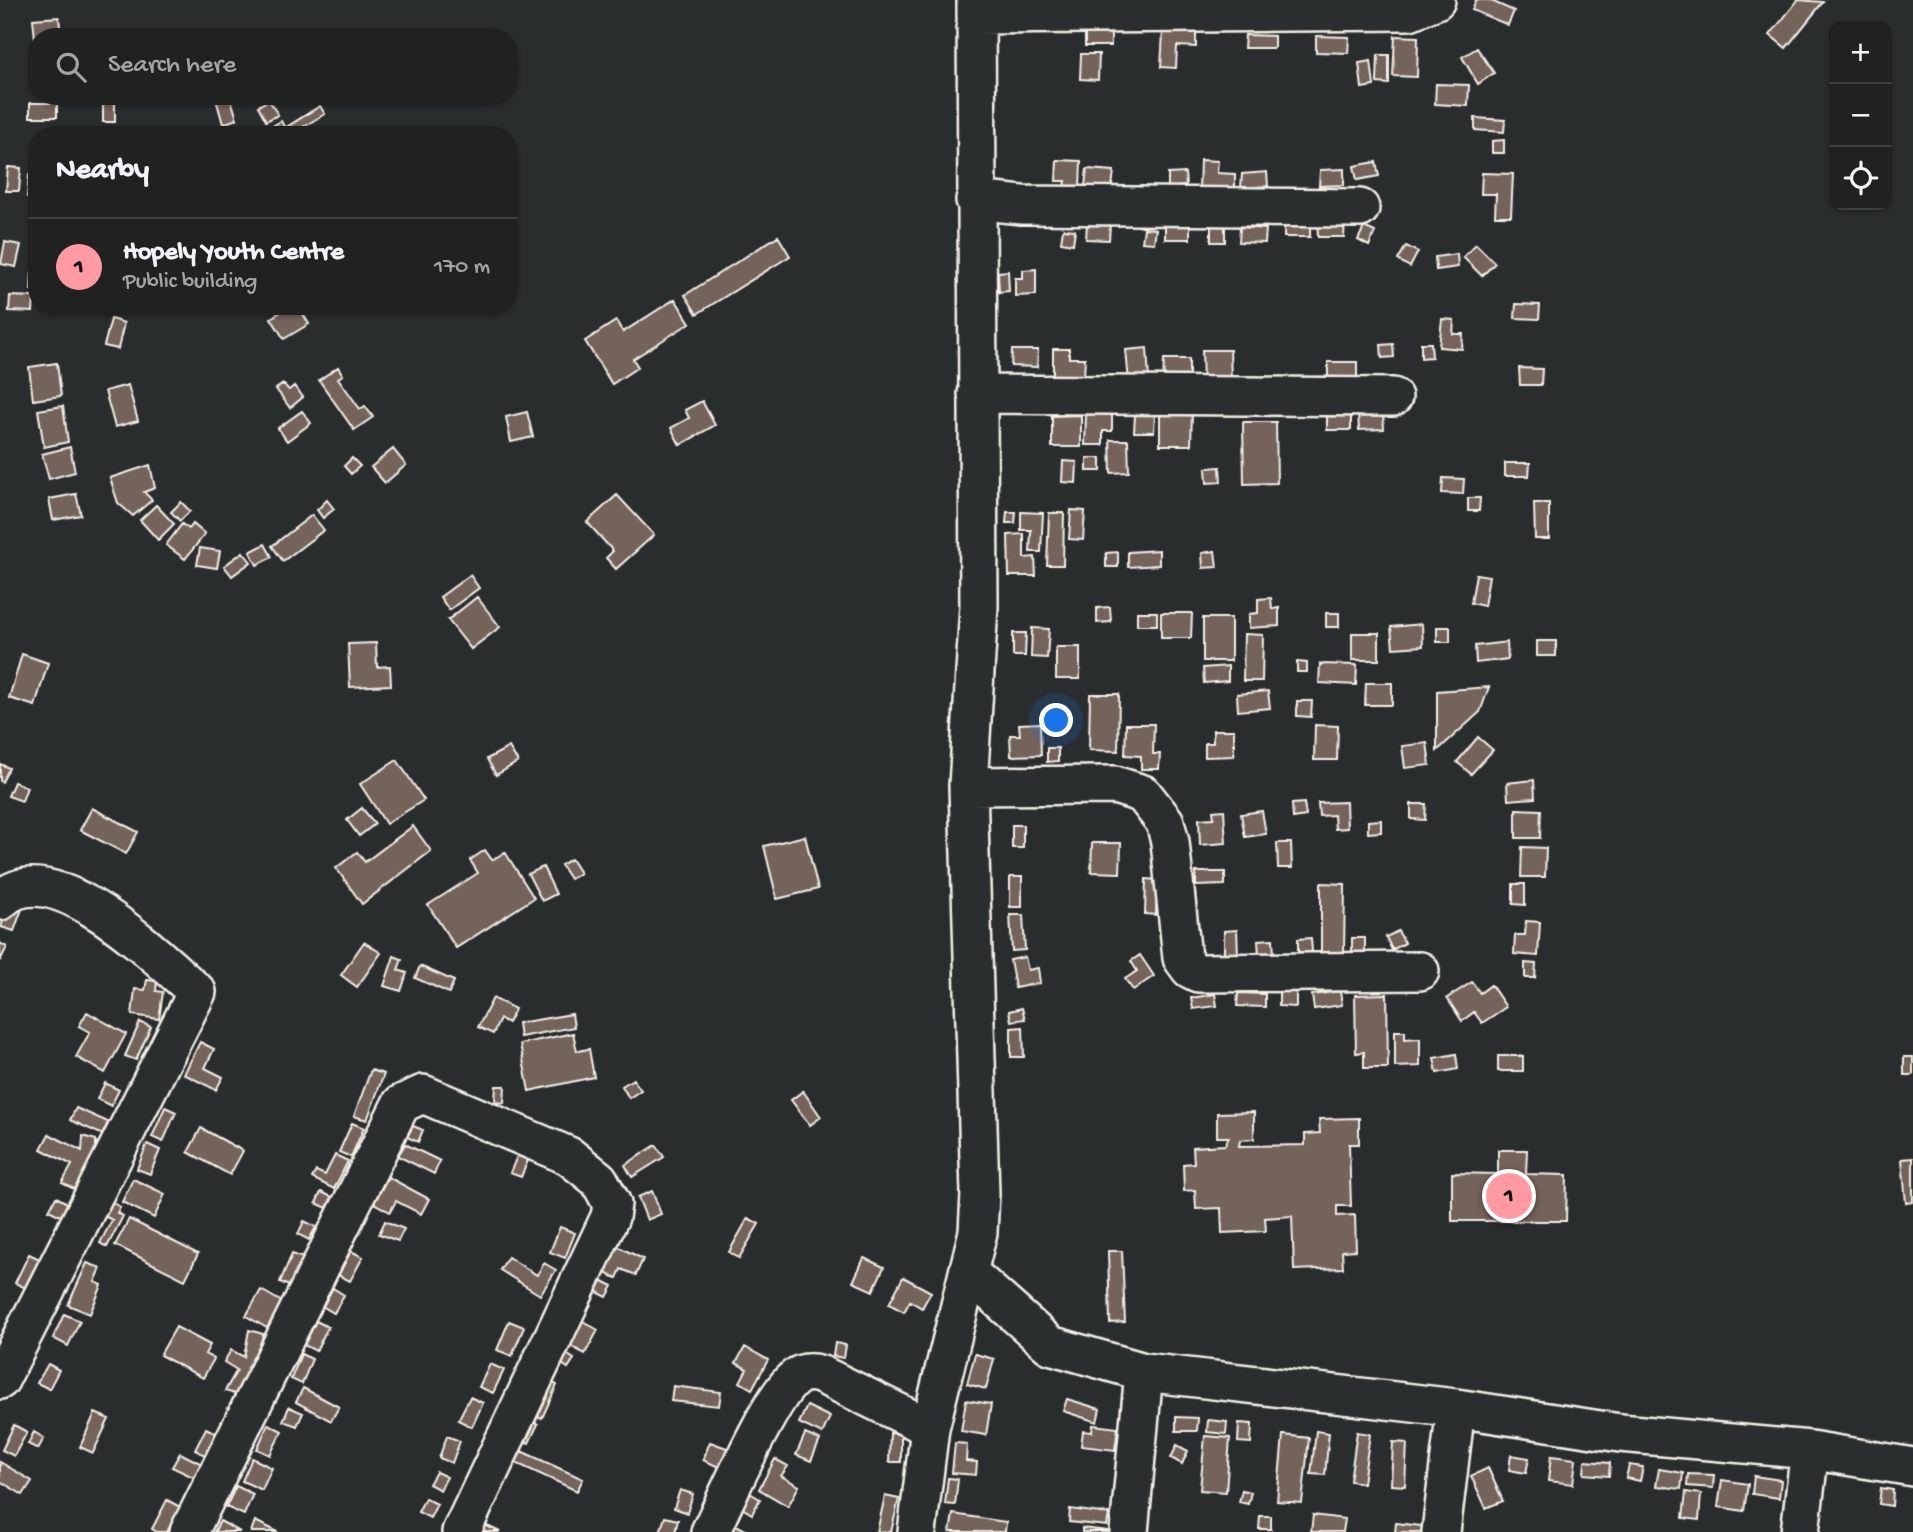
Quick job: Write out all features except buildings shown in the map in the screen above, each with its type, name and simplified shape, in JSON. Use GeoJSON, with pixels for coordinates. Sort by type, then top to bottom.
{"type":"FeatureCollection","features":[{"type":"Feature","properties":{"kind":"street"},"geometry":{"type":"LineString","coordinates":[[916,1532],[930,1428],[978,1232],[980,1194],[968,786],[979,606],[976,8],[1191,7],[1409,11],[1436,0]]}},
{"type":"Feature","properties":{"kind":"street"},"geometry":{"type":"LineString","coordinates":[[975,200],[1022,205],[1360,208]]}},
{"type":"Feature","properties":{"kind":"street"},"geometry":{"type":"LineString","coordinates":[[977,394],[1393,397]]}},
{"type":"Feature","properties":{"kind":"street"},"geometry":{"type":"LineString","coordinates":[[968,786],[1115,785],[1143,794],[1165,822],[1170,842],[1182,958],[1190,969],[1198,973],[1420,971]]}},
{"type":"Feature","properties":{"kind":"street"},"geometry":{"type":"LineString","coordinates":[[0,901],[13,891],[36,888],[98,909],[197,992],[0,1380]]}},
{"type":"Feature","properties":{"kind":"street"},"geometry":{"type":"LineString","coordinates":[[189,1532],[401,1104],[423,1094],[569,1156],[599,1180],[612,1204],[610,1217],[461,1532]]}},
{"type":"Feature","properties":{"kind":"street"},"geometry":{"type":"LineString","coordinates":[[969,1273],[1050,1345],[1144,1371],[1456,1408],[1620,1433],[1810,1450],[1913,1467]]}},
{"type":"Feature","properties":{"kind":"street"},"geometry":{"type":"LineString","coordinates":[[1129,1532],[1144,1371]]}},
{"type":"Feature","properties":{"kind":"street"},"geometry":{"type":"LineString","coordinates":[[710,1532],[778,1396],[797,1376],[810,1372],[822,1375],[930,1428]]}},
{"type":"Feature","properties":{"kind":"street"},"geometry":{"type":"LineString","coordinates":[[1441,1532],[1456,1408]]}},
{"type":"Feature","properties":{"kind":"street"},"geometry":{"type":"LineString","coordinates":[[1800,1532],[1810,1450]]}},
{"type":"Feature","properties":{"kind":"place","name":"Hopely Youth Centre"},"geometry":{"type":"Point","coordinates":[1509,1196]}}]}
